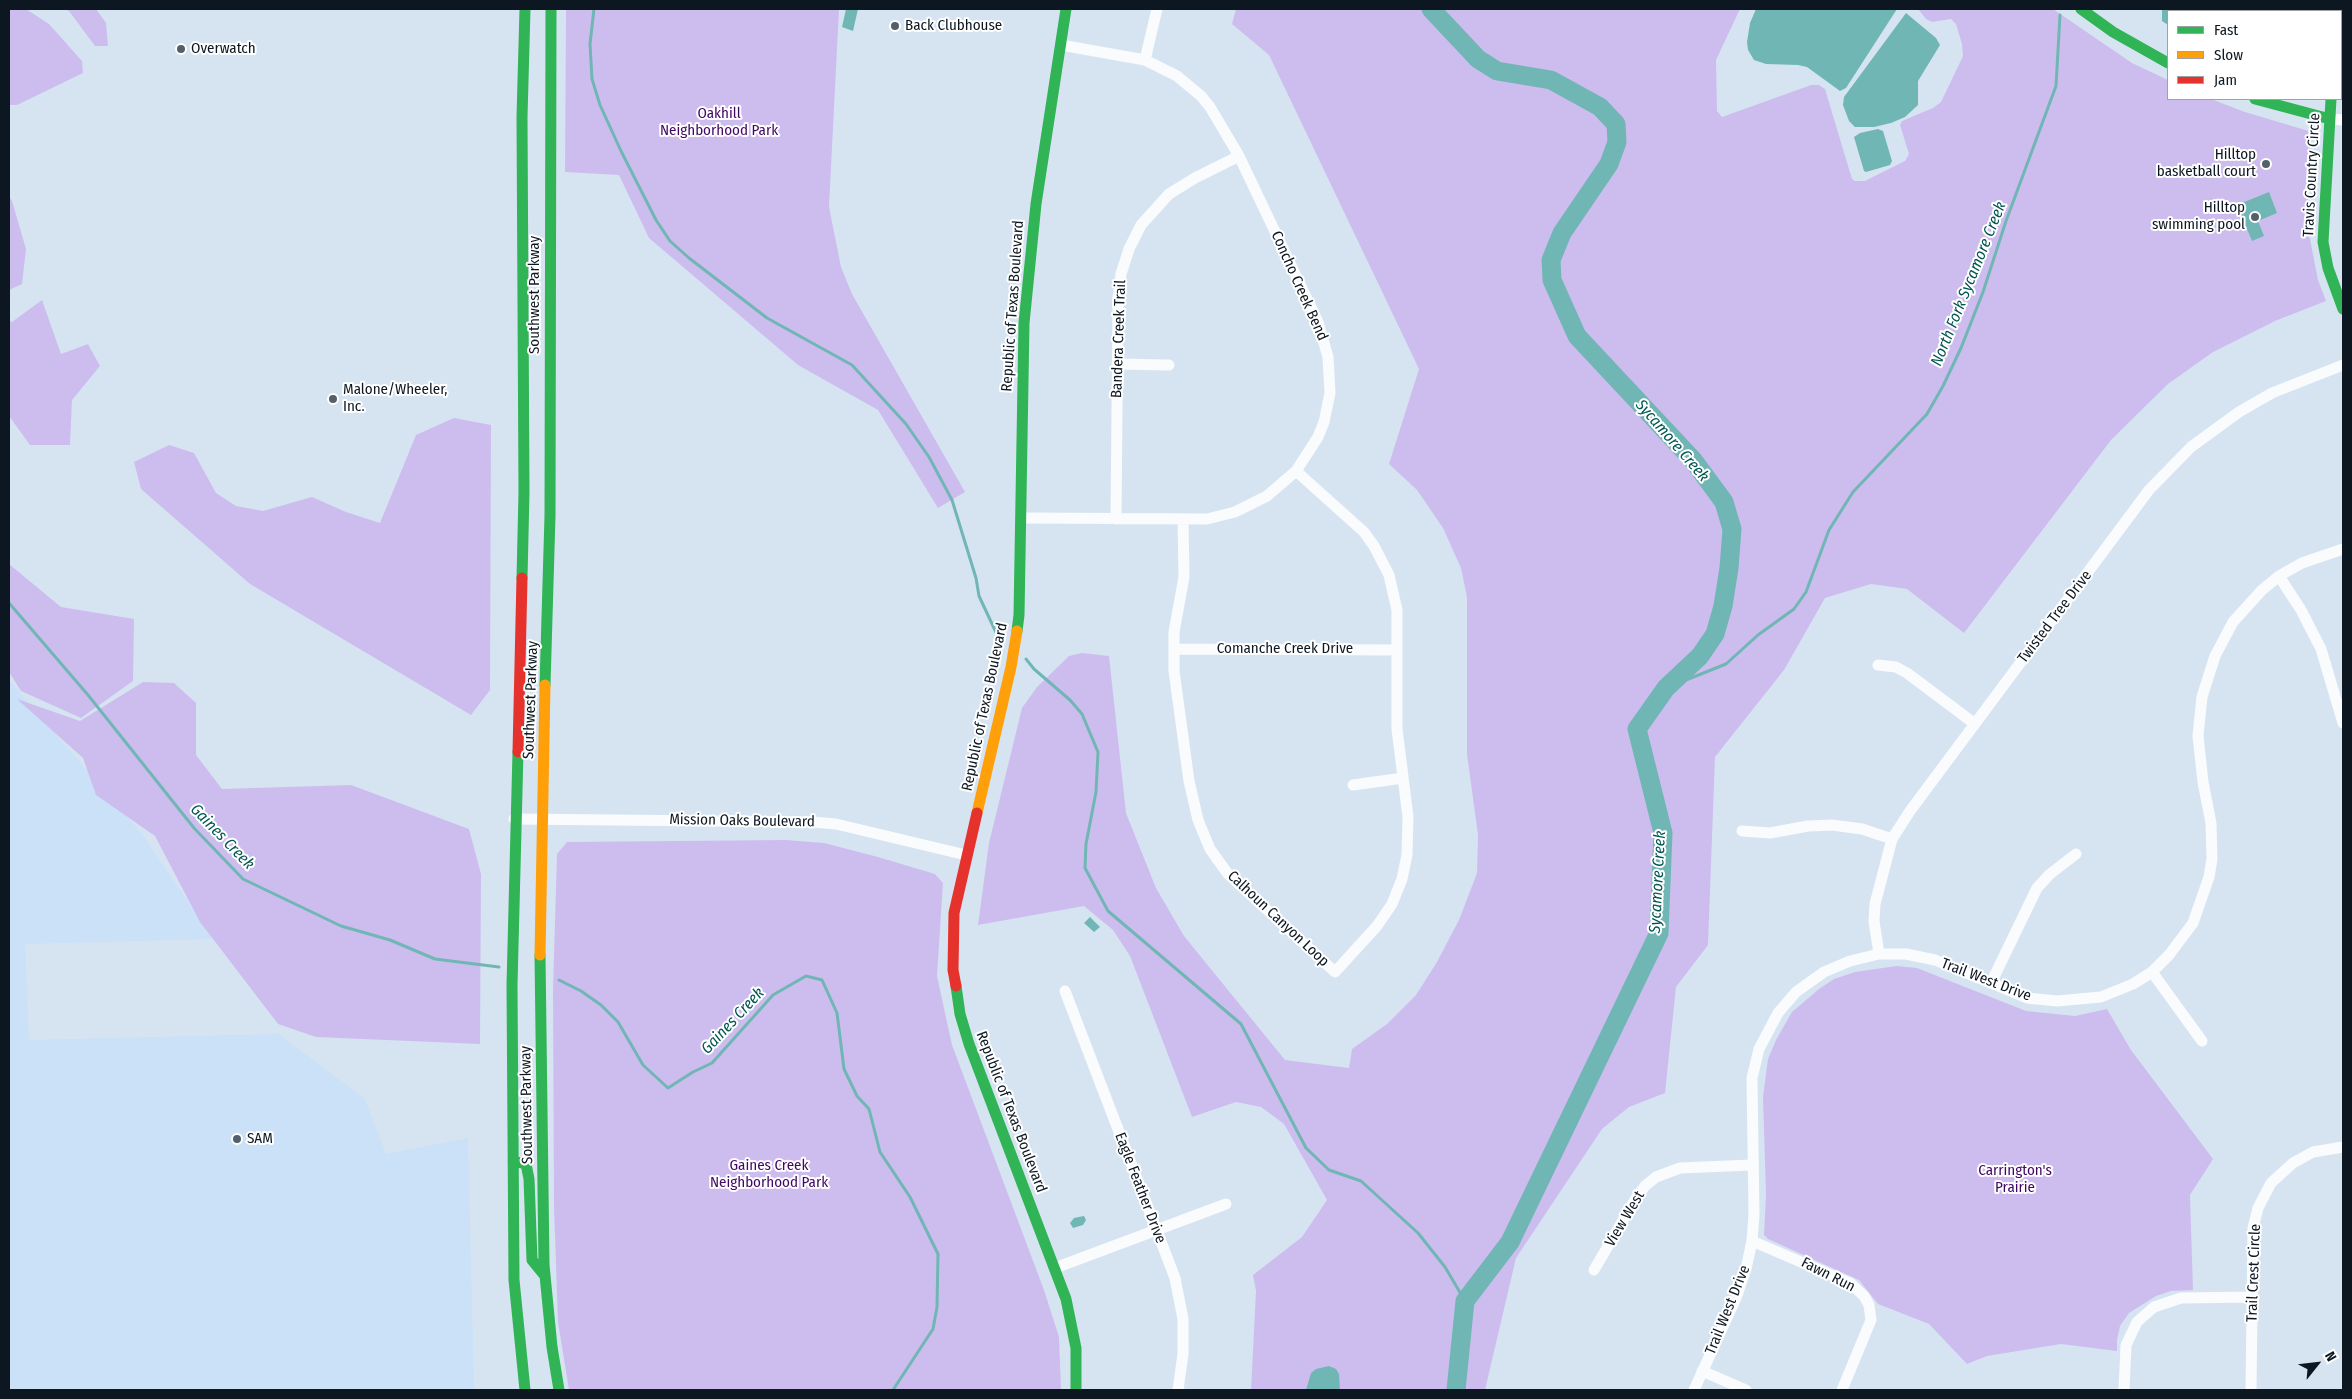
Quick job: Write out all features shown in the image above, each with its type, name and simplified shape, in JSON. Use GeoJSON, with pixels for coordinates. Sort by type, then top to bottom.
{"type":"FeatureCollection","features":[{"type":"Feature","properties":{"kind":"main road","name":"Southwest Parkway"},"geometry":{"type":"LineString","coordinates":[[525,9],[522,116],[524,492],[514,819],[512,985],[516,1315],[525,1390]]}},
{"type":"Feature","properties":{"kind":"main road","name":"Southwest Parkway"},"geometry":{"type":"LineString","coordinates":[[551,9],[550,516],[541,820],[540,988],[545,1276],[552,1347],[559,1390]]}},
{"type":"Feature","properties":{"kind":"main road","name":"Republic of Texas Boulevard"},"geometry":{"type":"LineString","coordinates":[[1066,9],[1036,204],[1028,271],[1022,385],[1023,518],[1020,609],[1016,643],[966,855],[953,928],[953,970],[960,1014],[969,1044],[1055,1268],[1072,1322],[1076,1348],[1076,1390]]}},
{"type":"Feature","properties":{"kind":"main road"},"geometry":{"type":"LineString","coordinates":[[2081,9],[2113,32],[2167,62]]}},
{"type":"Feature","properties":{"kind":"main road"},"geometry":{"type":"LineString","coordinates":[[2259,100],[2330,119]]}},
{"type":"Feature","properties":{"kind":"main road","name":"Travis Country Circle"},"geometry":{"type":"LineString","coordinates":[[2331,100],[2323,242],[2328,268],[2343,309]]}},
{"type":"Feature","properties":{"kind":"main road"},"geometry":{"type":"LineString","coordinates":[[513,1161],[526,1164],[529,1179],[532,1260],[545,1276]]}},
{"type":"Feature","properties":{"kind":"street"},"geometry":{"type":"LineString","coordinates":[[1145,60],[1157,9]]}},
{"type":"Feature","properties":{"kind":"street","name":"Concho Creek Bend"},"geometry":{"type":"LineString","coordinates":[[1023,518],[1183,519],[1207,518],[1235,512],[1267,496],[1296,471],[1318,437],[1324,422],[1330,393],[1328,357],[1318,322],[1239,156],[1220,121],[1200,96],[1177,76],[1145,60],[1061,45]]}},
{"type":"Feature","properties":{"kind":"street"},"geometry":{"type":"LineString","coordinates":[[2330,119],[2343,120]]}},
{"type":"Feature","properties":{"kind":"street","name":"Bandera Creek Trail"},"geometry":{"type":"LineString","coordinates":[[1116,519],[1118,298],[1120,280],[1128,249],[1141,225],[1158,204],[1182,185],[1239,156]]}},
{"type":"Feature","properties":{"kind":"street"},"geometry":{"type":"LineString","coordinates":[[1118,364],[1169,365]]}},
{"type":"Feature","properties":{"kind":"street","name":"Twisted Tree Drive"},"geometry":{"type":"LineString","coordinates":[[1879,954],[1874,921],[1875,904],[1892,839],[1910,811],[2149,490],[2178,459],[2223,422],[2255,402],[2296,382],[2343,365]]}},
{"type":"Feature","properties":{"kind":"street","name":"Calhoun Canyon Loop"},"geometry":{"type":"LineString","coordinates":[[1183,519],[1184,577],[1174,632],[1176,689],[1193,802],[1198,820],[1210,849],[1239,886],[1336,972],[1385,916],[1402,879],[1409,836],[1397,729],[1398,626],[1394,591],[1382,560],[1364,532],[1351,518],[1296,471]]}},
{"type":"Feature","properties":{"kind":"street","name":"Trail West Drive"},"geometry":{"type":"LineString","coordinates":[[1694,1390],[1736,1298],[1746,1269],[1752,1241],[1752,1078],[1759,1049],[1770,1025],[1787,1002],[1807,982],[1841,964],[1879,954],[1906,954],[1935,960],[2027,998],[2069,1001],[2114,992],[2152,972],[2169,955],[2193,923],[2209,877],[2212,859],[2211,823],[2203,782],[2198,736],[2199,715],[2208,674],[2223,637],[2250,601],[2279,576],[2320,556],[2343,549]]}},
{"type":"Feature","properties":{"kind":"street"},"geometry":{"type":"LineString","coordinates":[[2279,576],[2321,649],[2343,723]]}},
{"type":"Feature","properties":{"kind":"street","name":"Comanche Creek Drive"},"geometry":{"type":"LineString","coordinates":[[1174,648],[1397,650]]}},
{"type":"Feature","properties":{"kind":"street"},"geometry":{"type":"LineString","coordinates":[[1878,665],[1887,665],[1907,673],[1975,724]]}},
{"type":"Feature","properties":{"kind":"street"},"geometry":{"type":"LineString","coordinates":[[1354,785],[1403,778]]}},
{"type":"Feature","properties":{"kind":"street","name":"Mission Oaks Boulevard"},"geometry":{"type":"LineString","coordinates":[[514,819],[784,820],[820,822],[836,824],[966,855]]}},
{"type":"Feature","properties":{"kind":"street"},"geometry":{"type":"LineString","coordinates":[[1742,831],[1770,833],[1808,826],[1832,825],[1862,829],[1892,839]]}},
{"type":"Feature","properties":{"kind":"street"},"geometry":{"type":"LineString","coordinates":[[1991,983],[2037,888],[2050,874],[2076,854]]}},
{"type":"Feature","properties":{"kind":"street"},"geometry":{"type":"LineString","coordinates":[[2152,972],[2202,1041]]}},
{"type":"Feature","properties":{"kind":"street","name":"Eagle Feather Drive"},"geometry":{"type":"LineString","coordinates":[[1065,991],[1174,1278],[1183,1319],[1183,1354],[1178,1390]]}},
{"type":"Feature","properties":{"kind":"street","name":"Trail Crest Circle"},"geometry":{"type":"LineString","coordinates":[[2251,1390],[2253,1228],[2264,1193],[2284,1169],[2303,1156],[2322,1149],[2343,1147]]}},
{"type":"Feature","properties":{"kind":"street","name":"View West"},"geometry":{"type":"LineString","coordinates":[[1594,1270],[1636,1198],[1645,1186],[1656,1177],[1680,1168],[1752,1165]]}},
{"type":"Feature","properties":{"kind":"street"},"geometry":{"type":"LineString","coordinates":[[1055,1268],[1226,1204]]}},
{"type":"Feature","properties":{"kind":"street","name":"Fawn Run"},"geometry":{"type":"LineString","coordinates":[[1752,1241],[1850,1283],[1864,1296],[1869,1305],[1871,1320],[1842,1390]]}},
{"type":"Feature","properties":{"kind":"street"},"geometry":{"type":"LineString","coordinates":[[2124,1390],[2126,1345],[2137,1322],[2154,1306],[2172,1299],[2181,1298],[2252,1298]]}},
{"type":"Feature","properties":{"kind":"street"},"geometry":{"type":"LineString","coordinates":[[1702,1371],[1746,1390]]}},
{"type":"Feature","properties":{"kind":"shaded area"},"geometry":{"type":"Polygon","coordinates":[[[846,9],[858,9],[853,31],[842,27],[846,9]]]}},
{"type":"Feature","properties":{"kind":"shaded area"},"geometry":{"type":"Polygon","coordinates":[[[1756,9],[1897,9],[1846,88],[1840,91],[1807,67],[1766,64],[1754,60],[1748,50],[1747,42],[1750,23],[1756,9]]]}},
{"type":"Feature","properties":{"kind":"shaded area"},"geometry":{"type":"Polygon","coordinates":[[[2162,9],[2185,9],[2167,10],[2167,24],[2162,21],[2162,9]]]}},
{"type":"Feature","properties":{"kind":"shaded area"},"geometry":{"type":"Polygon","coordinates":[[[2193,9],[2249,9],[2249,10],[2193,9]]]}},
{"type":"Feature","properties":{"kind":"shaded area"},"geometry":{"type":"Polygon","coordinates":[[[1906,13],[1936,38],[1940,45],[1918,81],[1918,105],[1905,117],[1891,123],[1874,127],[1855,127],[1849,121],[1843,105],[1844,97],[1906,13]]]}},
{"type":"Feature","properties":{"kind":"shaded area"},"geometry":{"type":"Polygon","coordinates":[[[1878,129],[1883,131],[1892,161],[1890,165],[1866,172],[1864,171],[1854,137],[1860,133],[1878,129]]]}},
{"type":"Feature","properties":{"kind":"shaded area","name":"Hilltop swimming pool"},"geometry":{"type":"Polygon","coordinates":[[[2269,192],[2277,213],[2258,221],[2264,236],[2252,241],[2237,205],[2269,192]]]}},
{"type":"Feature","properties":{"kind":"shaded area"},"geometry":{"type":"Polygon","coordinates":[[[9,680],[143,835],[213,939],[25,944],[29,1040],[279,1034],[365,1099],[386,1154],[468,1138],[474,1390],[9,1390],[9,680]]]}},
{"type":"Feature","properties":{"kind":"shaded area"},"geometry":{"type":"Polygon","coordinates":[[[1090,917],[1100,927],[1094,932],[1084,923],[1090,917]]]}},
{"type":"Feature","properties":{"kind":"shaded area"},"geometry":{"type":"Polygon","coordinates":[[[1084,1216],[1086,1220],[1083,1225],[1073,1228],[1070,1223],[1074,1218],[1084,1216]]]}},
{"type":"Feature","properties":{"kind":"shaded area"},"geometry":{"type":"Polygon","coordinates":[[[1329,1366],[1336,1369],[1339,1374],[1340,1390],[1306,1390],[1311,1373],[1316,1369],[1329,1366]]]}},
{"type":"Feature","properties":{"kind":"green space"},"geometry":{"type":"Polygon","coordinates":[[[9,9],[26,9],[49,24],[82,61],[83,73],[17,105],[9,105],[9,9]]]}},
{"type":"Feature","properties":{"kind":"green space"},"geometry":{"type":"Polygon","coordinates":[[[64,9],[96,9],[106,23],[108,46],[95,46],[69,11],[64,9]]]}},
{"type":"Feature","properties":{"kind":"green space","name":"Oakhill Neighborhood Park"},"geometry":{"type":"Polygon","coordinates":[[[566,9],[839,9],[829,207],[841,267],[852,294],[965,492],[938,508],[878,410],[798,365],[649,238],[619,175],[565,172],[566,9]]]}},
{"type":"Feature","properties":{"kind":"green space"},"geometry":{"type":"Polygon","coordinates":[[[1236,9],[1740,9],[1716,60],[1717,111],[1722,117],[1811,85],[1819,85],[1825,89],[1852,179],[1855,181],[1865,181],[1905,161],[1909,154],[1900,125],[1902,121],[1933,108],[1941,102],[1963,56],[1962,44],[1956,24],[1951,19],[1932,22],[1926,19],[1918,9],[2053,9],[2132,63],[2167,80],[2167,100],[2214,100],[2245,112],[2312,132],[2308,187],[2308,229],[2318,280],[2326,301],[2275,321],[2213,352],[2168,384],[2111,440],[1964,633],[1907,589],[1871,584],[1825,598],[1784,670],[1715,757],[1708,945],[1676,987],[1665,1093],[1629,1107],[1602,1129],[1516,1258],[1485,1390],[1251,1390],[1256,1291],[1253,1275],[1302,1237],[1327,1200],[1284,1124],[1261,1107],[1236,1102],[1192,1117],[1130,956],[1113,930],[1084,906],[978,925],[989,843],[1022,708],[1037,687],[1069,656],[1082,653],[1109,656],[1126,813],[1156,888],[1184,936],[1285,1060],[1349,1068],[1352,1049],[1387,1024],[1416,995],[1437,962],[1459,920],[1477,873],[1478,835],[1467,754],[1467,597],[1461,568],[1443,528],[1417,490],[1389,464],[1419,369],[1269,55],[1232,24],[1236,9]]]}},
{"type":"Feature","properties":{"kind":"green space"},"geometry":{"type":"Polygon","coordinates":[[[9,196],[26,249],[22,284],[9,290],[9,196]]]}},
{"type":"Feature","properties":{"kind":"green space"},"geometry":{"type":"Polygon","coordinates":[[[42,300],[61,354],[88,344],[100,366],[72,400],[70,445],[30,445],[9,416],[9,320],[12,322],[42,300]]]}},
{"type":"Feature","properties":{"kind":"green space"},"geometry":{"type":"Polygon","coordinates":[[[454,418],[491,425],[490,690],[471,715],[250,584],[141,489],[134,462],[169,445],[194,453],[216,493],[236,506],[263,511],[312,497],[346,512],[380,523],[416,435],[454,418]]]}},
{"type":"Feature","properties":{"kind":"green space"},"geometry":{"type":"Polygon","coordinates":[[[9,564],[61,607],[134,619],[133,681],[81,718],[21,691],[9,672],[9,564]]]}},
{"type":"Feature","properties":{"kind":"green space"},"geometry":{"type":"Polygon","coordinates":[[[143,682],[174,683],[196,703],[196,755],[222,789],[351,785],[469,829],[481,874],[480,1044],[316,1037],[278,1024],[200,922],[155,836],[96,795],[83,758],[17,699],[80,721],[143,682]]]}},
{"type":"Feature","properties":{"kind":"green space","name":"Gaines Creek Neighborhood Park"},"geometry":{"type":"Polygon","coordinates":[[[786,840],[824,843],[878,857],[935,874],[943,883],[937,976],[952,1045],[1044,1290],[1059,1337],[1061,1390],[569,1390],[558,1322],[554,1208],[553,990],[557,854],[567,842],[786,840]]]}},
{"type":"Feature","properties":{"kind":"green space","name":"Carrington's Prairie"},"geometry":{"type":"Polygon","coordinates":[[[1897,966],[1917,968],[2026,1011],[2075,1016],[2107,1009],[2131,1050],[2213,1159],[2190,1195],[2193,1290],[2171,1291],[2156,1296],[2129,1313],[2120,1326],[2117,1351],[2061,1344],[1987,1356],[1967,1364],[1929,1324],[1878,1304],[1859,1280],[1768,1239],[1764,1235],[1766,1195],[1763,1097],[1768,1059],[1776,1040],[1792,1012],[1834,979],[1855,972],[1897,966]]]}},
{"type":"Feature","properties":{"kind":"waterway"},"geometry":{"type":"LineString","coordinates":[[594,9],[590,44],[592,79],[600,105],[656,220],[670,241],[689,258],[767,318],[852,365],[906,424],[929,457],[952,500],[976,578],[979,596],[1000,641]]}},
{"type":"Feature","properties":{"kind":"waterway","name":"Sycamore Creek"},"geometry":{"type":"LineString","coordinates":[[1431,9],[1478,59],[1497,71],[1551,80],[1600,107],[1616,124],[1617,142],[1609,164],[1562,233],[1551,260],[1552,280],[1577,336],[1693,460],[1724,502],[1732,529],[1729,568],[1723,606],[1715,634],[1700,656],[1666,688],[1637,729],[1663,833],[1659,933],[1510,1242],[1465,1301],[1456,1390]]}},
{"type":"Feature","properties":{"kind":"waterway","name":"North Fork Sycamore Creek"},"geometry":{"type":"LineString","coordinates":[[1666,688],[1726,664],[1758,635],[1794,609],[1806,592],[1829,530],[1853,492],[1927,414],[1961,348],[1983,292],[2006,221],[2056,86],[2060,15]]}},
{"type":"Feature","properties":{"kind":"waterway","name":"Gaines Creek"},"geometry":{"type":"LineString","coordinates":[[9,603],[88,695],[194,828],[243,879],[341,926],[390,940],[435,959],[499,967]]}},
{"type":"Feature","properties":{"kind":"waterway"},"geometry":{"type":"LineString","coordinates":[[1026,659],[1034,669],[1070,700],[1082,714],[1098,752],[1096,792],[1086,844],[1085,868],[1108,911],[1241,1024],[1306,1148],[1329,1170],[1361,1181],[1418,1233],[1445,1267],[1465,1301]]}},
{"type":"Feature","properties":{"kind":"waterway","name":"Gaines Creek"},"geometry":{"type":"LineString","coordinates":[[559,980],[581,991],[601,1005],[618,1022],[643,1065],[668,1088],[693,1072],[712,1063],[773,995],[806,976],[822,980],[837,1013],[844,1069],[857,1096],[869,1109],[880,1152],[910,1197],[938,1254],[937,1307],[933,1329],[893,1390]]}},
{"type":"Feature","properties":{"kind":"traffic: fast"},"geometry":{"type":"LineString","coordinates":[[522,578],[524,492],[522,117],[525,9]]}},
{"type":"Feature","properties":{"kind":"traffic: fast"},"geometry":{"type":"LineString","coordinates":[[545,685],[550,516],[551,9]]}},
{"type":"Feature","properties":{"kind":"traffic: fast"},"geometry":{"type":"LineString","coordinates":[[1017,631],[1019,615],[1024,323],[1036,204],[1066,9]]}},
{"type":"Feature","properties":{"kind":"traffic: fast"},"geometry":{"type":"LineString","coordinates":[[2081,9],[2113,32],[2167,62]]}},
{"type":"Feature","properties":{"kind":"traffic: fast"},"geometry":{"type":"LineString","coordinates":[[2259,100],[2330,119]]}},
{"type":"Feature","properties":{"kind":"traffic: fast"},"geometry":{"type":"LineString","coordinates":[[2331,100],[2323,242],[2328,268],[2343,309]]}},
{"type":"Feature","properties":{"kind":"traffic: fast"},"geometry":{"type":"LineString","coordinates":[[518,752],[512,985],[514,1280],[525,1390]]}},
{"type":"Feature","properties":{"kind":"traffic: fast"},"geometry":{"type":"LineString","coordinates":[[540,955],[544,1265],[552,1347],[559,1390]]}},
{"type":"Feature","properties":{"kind":"traffic: fast"},"geometry":{"type":"LineString","coordinates":[[956,986],[960,1014],[969,1044],[1066,1299],[1076,1348],[1076,1390]]}},
{"type":"Feature","properties":{"kind":"traffic: fast"},"geometry":{"type":"LineString","coordinates":[[513,1161],[526,1164],[529,1179],[532,1260],[545,1276]]}},
{"type":"Feature","properties":{"kind":"traffic: slow"},"geometry":{"type":"LineString","coordinates":[[977,813],[1011,667],[1017,631]]}},
{"type":"Feature","properties":{"kind":"traffic: slow"},"geometry":{"type":"LineString","coordinates":[[540,955],[545,685]]}},
{"type":"Feature","properties":{"kind":"traffic: jam"},"geometry":{"type":"LineString","coordinates":[[518,752],[522,578]]}},
{"type":"Feature","properties":{"kind":"traffic: jam"},"geometry":{"type":"LineString","coordinates":[[956,986],[953,970],[954,913],[977,813]]}},
{"type":"Feature","properties":{"kind":"place","name":"Back Clubhouse"},"geometry":{"type":"Point","coordinates":[895,26]}},
{"type":"Feature","properties":{"kind":"place","name":"Overwatch"},"geometry":{"type":"Point","coordinates":[181,49]}},
{"type":"Feature","properties":{"kind":"place","name":"Hilltop basketball court"},"geometry":{"type":"Point","coordinates":[2266,164]}},
{"type":"Feature","properties":{"kind":"place","name":"Hilltop swimming pool"},"geometry":{"type":"Point","coordinates":[2255,217]}},
{"type":"Feature","properties":{"kind":"place","name":"Malone/Wheeler, Inc."},"geometry":{"type":"Point","coordinates":[333,399]}},
{"type":"Feature","properties":{"kind":"place","name":"SAM"},"geometry":{"type":"Point","coordinates":[237,1139]}}]}
